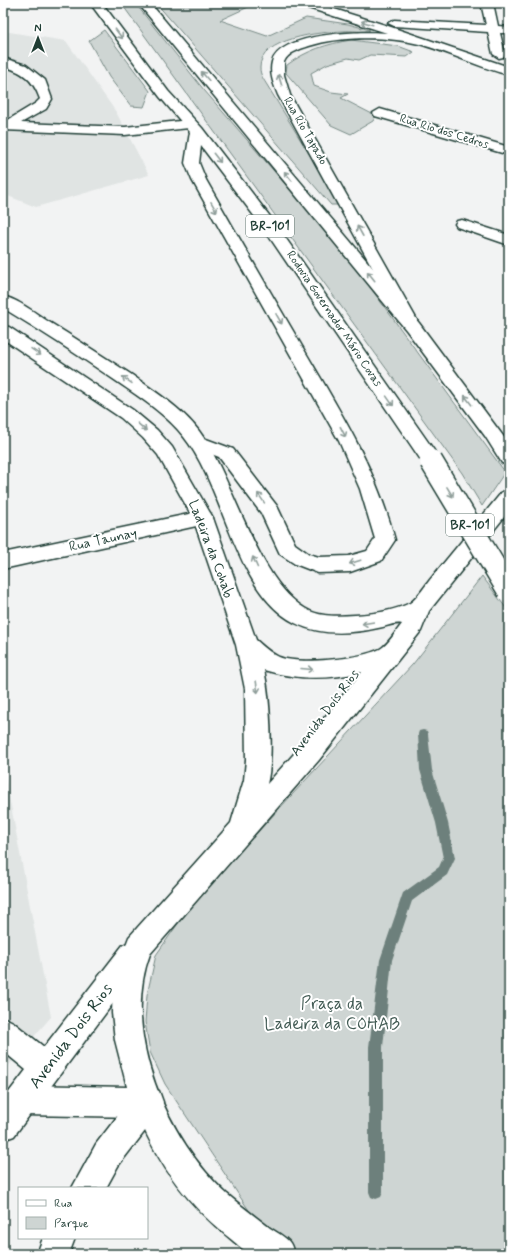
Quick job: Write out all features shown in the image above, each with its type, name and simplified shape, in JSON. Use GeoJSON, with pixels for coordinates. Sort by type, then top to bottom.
{"type":"FeatureCollection","features":[{"type":"Feature","properties":{"kind":"main road","name":"Rodovia Governador Mário Covas"},"geometry":{"type":"LineString","coordinates":[[96,3],[164,94],[193,128],[270,226],[430,459],[509,591]]}},
{"type":"Feature","properties":{"kind":"main road","name":"BR-101"},"geometry":{"type":"LineString","coordinates":[[144,3],[413,327],[492,432],[509,459]]}},
{"type":"Feature","properties":{"kind":"main road","name":"Rua Rio Tapado"},"geometry":{"type":"LineString","coordinates":[[303,3],[509,71]]}},
{"type":"Feature","properties":{"kind":"main road"},"geometry":{"type":"LineString","coordinates":[[487,3],[500,54]]}},
{"type":"Feature","properties":{"kind":"main road"},"geometry":{"type":"LineString","coordinates":[[394,23],[509,30]]}},
{"type":"Feature","properties":{"kind":"main road","name":"Rua Rio Tapado"},"geometry":{"type":"LineString","coordinates":[[413,327],[284,95],[277,71],[281,57],[289,50],[324,38],[364,34],[418,40]]}},
{"type":"Feature","properties":{"kind":"main road"},"geometry":{"type":"LineString","coordinates":[[3,62],[22,68],[41,83],[46,99],[41,106],[6,127]]}},
{"type":"Feature","properties":{"kind":"main road","name":"Rua Rio dos Cedros"},"geometry":{"type":"LineString","coordinates":[[380,113],[509,151]]}},
{"type":"Feature","properties":{"kind":"main road"},"geometry":{"type":"LineString","coordinates":[[6,127],[120,131],[193,128],[192,163],[199,180],[325,396],[371,491],[381,520],[385,540],[374,556],[350,564],[318,565],[302,559],[287,549],[270,511],[246,476],[226,453],[198,442]]}},
{"type":"Feature","properties":{"kind":"main road"},"geometry":{"type":"LineString","coordinates":[[462,224],[509,240]]}},
{"type":"Feature","properties":{"kind":"main road"},"geometry":{"type":"LineString","coordinates":[[3,301],[72,343],[134,385],[175,416],[198,442],[228,501],[258,569],[274,595],[292,611],[307,618],[340,625],[366,624],[386,620],[419,608]]}},
{"type":"Feature","properties":{"kind":"main road","name":"Ladeira da Cohab"},"geometry":{"type":"LineString","coordinates":[[3,331],[127,414],[150,434],[165,451],[176,468],[203,518],[247,645],[257,689],[259,732],[256,780],[243,827]]}},
{"type":"Feature","properties":{"kind":"main road","name":"Avenida Dois Rios"},"geometry":{"type":"LineString","coordinates":[[3,1125],[139,946],[310,753],[375,659],[413,625],[419,608],[509,497]]}},
{"type":"Feature","properties":{"kind":"main road","name":"Rua Taunay"},"geometry":{"type":"LineString","coordinates":[[3,561],[203,518]]}},
{"type":"Feature","properties":{"kind":"main road"},"geometry":{"type":"LineString","coordinates":[[247,645],[271,663],[290,667],[328,669],[375,659]]}},
{"type":"Feature","properties":{"kind":"main road","name":"Avenida Dois Rios"},"geometry":{"type":"LineString","coordinates":[[139,946],[127,986],[127,1022],[134,1060],[156,1123],[185,1171],[200,1190],[240,1225],[278,1254]]}},
{"type":"Feature","properties":{"kind":"main road"},"geometry":{"type":"LineString","coordinates":[[3,1032],[47,1068]]}},
{"type":"Feature","properties":{"kind":"main road"},"geometry":{"type":"LineString","coordinates":[[23,1100],[148,1102]]}},
{"type":"Feature","properties":{"kind":"main road"},"geometry":{"type":"LineString","coordinates":[[89,1187],[107,1155],[148,1102]]}},
{"type":"Feature","properties":{"kind":"main road"},"geometry":{"type":"LineString","coordinates":[[53,1254],[59,1239]]}},
{"type":"Feature","properties":{"kind":"shaded area"},"geometry":{"type":"Polygon","coordinates":[[[3,31],[66,41],[116,112],[149,175],[36,207],[3,194],[3,31]]]}},
{"type":"Feature","properties":{"kind":"shaded area"},"geometry":{"type":"Polygon","coordinates":[[[3,764],[51,1017],[3,1072],[3,764]]]}},
{"type":"Feature","properties":{"kind":"green space"},"geometry":{"type":"Polygon","coordinates":[[[121,3],[135,3],[204,90],[348,257],[505,472],[482,506],[462,473],[121,3]]]}},
{"type":"Feature","properties":{"kind":"green space"},"geometry":{"type":"Polygon","coordinates":[[[156,3],[257,3],[220,20],[267,36],[306,18],[348,24],[370,30],[307,35],[280,43],[269,50],[262,58],[260,68],[263,79],[336,198],[337,205],[331,205],[156,3]]]}},
{"type":"Feature","properties":{"kind":"green space"},"geometry":{"type":"Polygon","coordinates":[[[104,30],[150,91],[144,107],[131,106],[109,77],[89,41],[104,30]]]}},
{"type":"Feature","properties":{"kind":"green space"},"geometry":{"type":"Polygon","coordinates":[[[351,40],[398,46],[414,52],[407,57],[370,55],[359,60],[348,58],[327,64],[311,73],[314,86],[331,92],[348,94],[341,98],[376,116],[373,121],[351,134],[331,125],[286,73],[287,65],[302,55],[334,43],[351,40]]]}},
{"type":"Feature","properties":{"kind":"green space","name":"Praça da Ladeira da COHAB"},"geometry":{"type":"Polygon","coordinates":[[[482,576],[509,612],[509,1254],[278,1254],[165,1084],[150,1052],[145,1022],[147,995],[156,955],[193,902],[413,664],[482,576]]]}},
{"type":"Feature","properties":{"kind":"waterway"},"geometry":{"type":"LineString","coordinates":[[376,1192],[376,1047],[379,1010],[386,960],[407,897],[443,871],[449,858],[442,823],[426,770],[423,734]]}}]}
